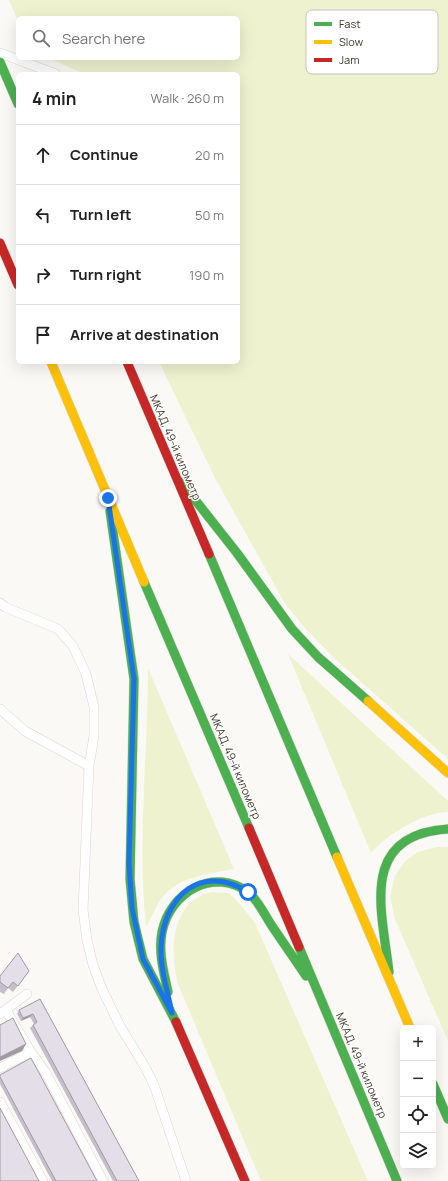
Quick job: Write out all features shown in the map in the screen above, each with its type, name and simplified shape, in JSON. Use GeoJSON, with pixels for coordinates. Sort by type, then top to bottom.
{"type":"FeatureCollection","features":[{"type":"Feature","properties":{"kind":"main road"},"geometry":{"type":"LineString","coordinates":[[0,62],[16,99]]}},
{"type":"Feature","properties":{"kind":"main road"},"geometry":{"type":"LineString","coordinates":[[0,243],[16,280]]}},
{"type":"Feature","properties":{"kind":"main road","name":"МКАД, 49-й километр"},"geometry":{"type":"LineString","coordinates":[[52,364],[322,1000],[397,1181]]}},
{"type":"Feature","properties":{"kind":"main road","name":"МКАД, 49-й километр"},"geometry":{"type":"LineString","coordinates":[[128,364],[409,1025]]}},
{"type":"Feature","properties":{"kind":"main road"},"geometry":{"type":"LineString","coordinates":[[175,475],[232,547],[292,629],[318,657],[448,773]]}},
{"type":"Feature","properties":{"kind":"main road"},"geometry":{"type":"LineString","coordinates":[[108,498],[134,679],[129,863],[131,901],[143,959],[172,1013],[245,1181]]}},
{"type":"Feature","properties":{"kind":"main road"},"geometry":{"type":"LineString","coordinates":[[390,982],[381,897],[381,883],[384,869],[390,856],[408,840],[428,831],[448,829]]}},
{"type":"Feature","properties":{"kind":"main road"},"geometry":{"type":"LineString","coordinates":[[172,1013],[161,956],[163,925],[170,910],[185,890],[195,884],[210,881],[231,883],[240,887],[253,897],[322,1000]]}},
{"type":"Feature","properties":{"kind":"main road"},"geometry":{"type":"LineString","coordinates":[[436,1091],[448,1119]]}},
{"type":"Feature","properties":{"kind":"lane"},"geometry":{"type":"LineString","coordinates":[[0,53],[16,59]]}},
{"type":"Feature","properties":{"kind":"lane"},"geometry":{"type":"LineString","coordinates":[[19,60],[51,72]]}},
{"type":"Feature","properties":{"kind":"lane"},"geometry":{"type":"LineString","coordinates":[[0,602],[5,607],[58,629],[73,646],[86,674],[94,707],[94,736],[89,766],[83,910],[93,965],[102,989],[120,1026],[145,1066],[154,1085],[186,1181]]}},
{"type":"Feature","properties":{"kind":"lane"},"geometry":{"type":"LineString","coordinates":[[0,709],[25,731],[89,766]]}},
{"type":"Feature","properties":{"kind":"lane"},"geometry":{"type":"LineString","coordinates":[[27,994],[3,1012],[46,1074],[103,1181]]}},
{"type":"Feature","properties":{"kind":"lane"},"geometry":{"type":"LineString","coordinates":[[0,1068],[31,1052]]}},
{"type":"Feature","properties":{"kind":"lane"},"geometry":{"type":"LineString","coordinates":[[0,1102],[43,1181]]}},
{"type":"Feature","properties":{"kind":"green space"},"geometry":{"type":"Polygon","coordinates":[[[9,0],[448,0],[448,759],[332,656],[303,626],[284,602],[215,478],[160,364],[240,364],[240,72],[80,72],[53,60],[240,60],[240,16],[16,16],[9,0]]]}},
{"type":"Feature","properties":{"kind":"green space"},"geometry":{"type":"Polygon","coordinates":[[[288,654],[448,801],[448,812],[428,816],[406,825],[386,839],[371,853],[288,654]]]}},
{"type":"Feature","properties":{"kind":"green space"},"geometry":{"type":"Polygon","coordinates":[[[148,668],[234,869],[203,875],[183,881],[166,893],[159,902],[146,927],[143,830],[148,668]]]}},
{"type":"Feature","properties":{"kind":"green space"},"geometry":{"type":"Polygon","coordinates":[[[437,847],[448,847],[448,1041],[395,919],[390,896],[395,876],[405,861],[418,852],[437,847]]]}},
{"type":"Feature","properties":{"kind":"green space"},"geometry":{"type":"Polygon","coordinates":[[[212,892],[229,893],[255,923],[368,1181],[261,1181],[178,984],[175,971],[174,942],[176,929],[181,916],[188,905],[198,897],[212,892]]]}},
{"type":"Feature","properties":{"kind":"building"},"geometry":{"type":"Polygon","coordinates":[[[18,953],[29,971],[18,986],[13,982],[8,988],[0,982],[0,976],[18,953]]]}},
{"type":"Feature","properties":{"kind":"building"},"geometry":{"type":"Polygon","coordinates":[[[40,999],[139,1181],[117,1181],[33,1025],[37,1022],[33,1014],[23,1018],[19,1010],[40,999]]]}},
{"type":"Feature","properties":{"kind":"building"},"geometry":{"type":"Polygon","coordinates":[[[13,1018],[26,1044],[0,1057],[0,1025],[13,1018]]]}},
{"type":"Feature","properties":{"kind":"building"},"geometry":{"type":"Polygon","coordinates":[[[31,1058],[97,1181],[56,1181],[0,1077],[0,1075],[31,1058]]]}},
{"type":"Feature","properties":{"kind":"building"},"geometry":{"type":"Polygon","coordinates":[[[0,1108],[39,1181],[0,1181],[0,1108]]]}},
{"type":"Feature","properties":{"kind":"traffic: fast"},"geometry":{"type":"LineString","coordinates":[[0,62],[16,99]]}},
{"type":"Feature","properties":{"kind":"traffic: fast"},"geometry":{"type":"LineString","coordinates":[[181,482],[237,553],[292,629],[318,657],[368,701]]}},
{"type":"Feature","properties":{"kind":"traffic: fast"},"geometry":{"type":"LineString","coordinates":[[110,511],[134,679],[130,879],[134,922],[143,959],[176,1022]]}},
{"type":"Feature","properties":{"kind":"traffic: fast"},"geometry":{"type":"LineString","coordinates":[[209,554],[337,857]]}},
{"type":"Feature","properties":{"kind":"traffic: fast"},"geometry":{"type":"LineString","coordinates":[[144,582],[249,828]]}},
{"type":"Feature","properties":{"kind":"traffic: fast"},"geometry":{"type":"LineString","coordinates":[[389,972],[381,901],[382,880],[388,861],[400,845],[419,834],[448,829]]}},
{"type":"Feature","properties":{"kind":"traffic: fast"},"geometry":{"type":"LineString","coordinates":[[168,992],[162,962],[161,947],[162,932],[167,918],[174,905],[184,895],[195,887],[208,883],[222,882],[236,885],[249,893],[258,903],[306,976]]}},
{"type":"Feature","properties":{"kind":"traffic: fast"},"geometry":{"type":"LineString","coordinates":[[299,947],[397,1181]]}},
{"type":"Feature","properties":{"kind":"traffic: fast"},"geometry":{"type":"LineString","coordinates":[[436,1091],[448,1119]]}},
{"type":"Feature","properties":{"kind":"traffic: slow"},"geometry":{"type":"LineString","coordinates":[[52,364],[144,582]]}},
{"type":"Feature","properties":{"kind":"traffic: slow"},"geometry":{"type":"LineString","coordinates":[[368,701],[448,773]]}},
{"type":"Feature","properties":{"kind":"traffic: slow"},"geometry":{"type":"LineString","coordinates":[[337,857],[409,1025]]}},
{"type":"Feature","properties":{"kind":"traffic: jam"},"geometry":{"type":"LineString","coordinates":[[0,243],[16,280]]}},
{"type":"Feature","properties":{"kind":"traffic: jam"},"geometry":{"type":"LineString","coordinates":[[128,364],[209,554]]}},
{"type":"Feature","properties":{"kind":"traffic: jam"},"geometry":{"type":"LineString","coordinates":[[249,828],[299,947]]}},
{"type":"Feature","properties":{"kind":"traffic: jam"},"geometry":{"type":"LineString","coordinates":[[176,1022],[245,1181]]}},
{"type":"Feature","properties":{"kind":"route"},"geometry":{"type":"LineString","coordinates":[[108,498],[134,679],[129,863],[130,894],[143,959],[172,1013],[161,956],[163,925],[170,910],[185,890],[202,882],[218,880],[231,883],[248,892]]}}]}
